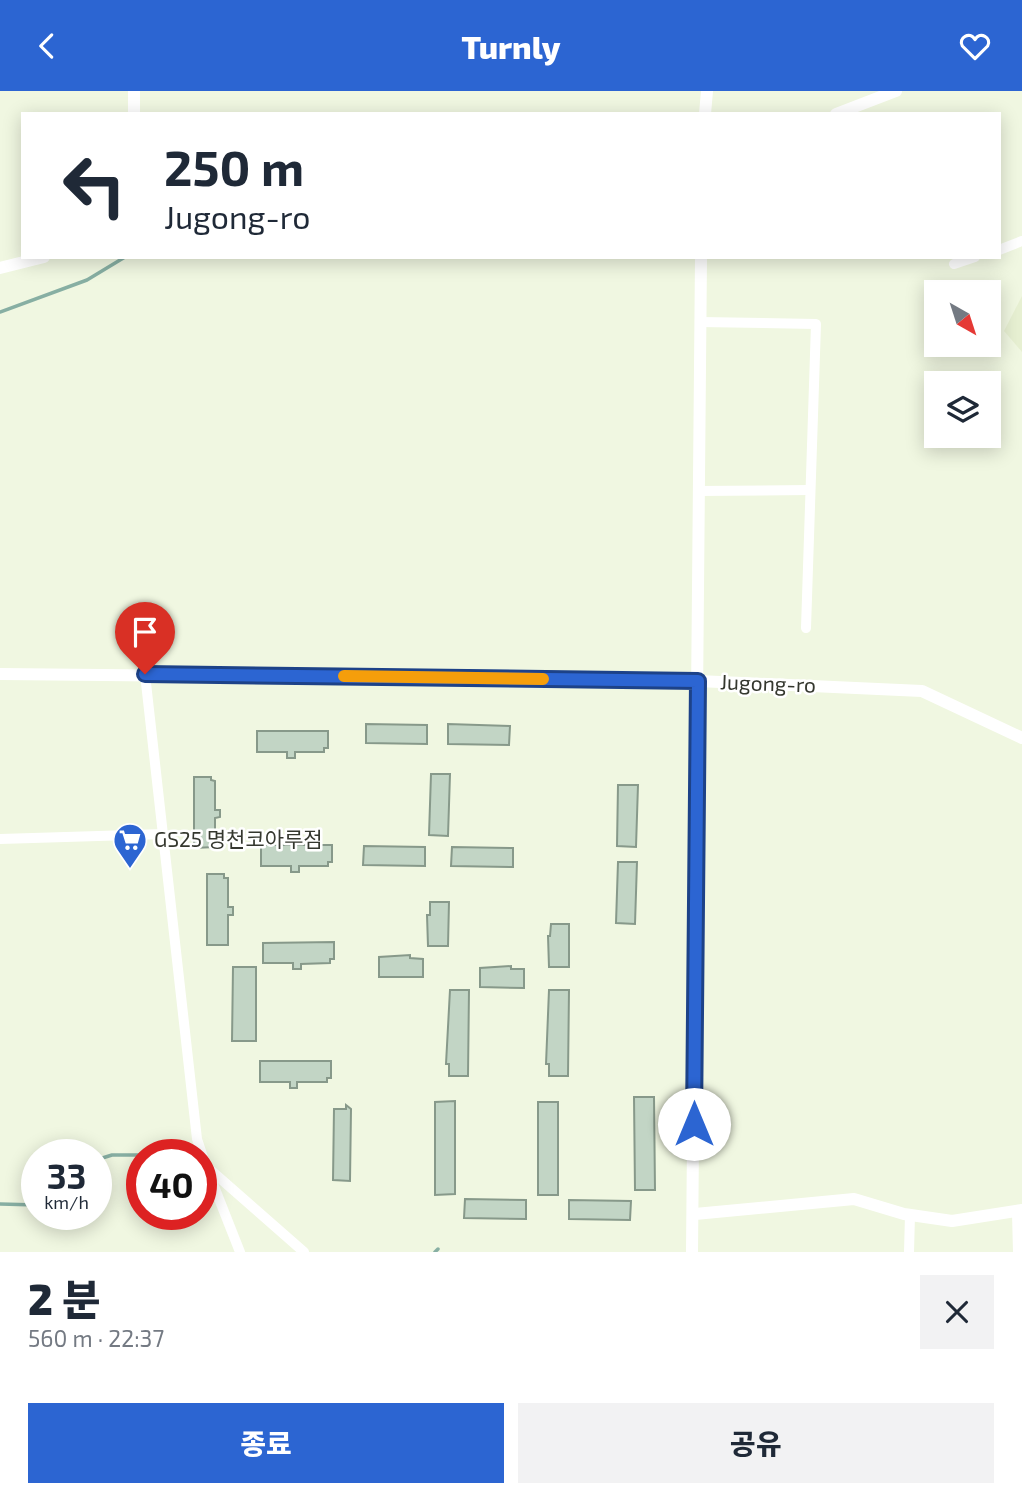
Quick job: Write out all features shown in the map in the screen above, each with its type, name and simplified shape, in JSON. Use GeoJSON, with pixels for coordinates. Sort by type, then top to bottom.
{"type":"FeatureCollection","features":[{"type":"Feature","properties":{"kind":"street"},"geometry":{"type":"LineString","coordinates":[[134,91],[134,112]]}},
{"type":"Feature","properties":{"kind":"street"},"geometry":{"type":"LineString","coordinates":[[705,112],[707,91]]}},
{"type":"Feature","properties":{"kind":"street"},"geometry":{"type":"LineString","coordinates":[[841,112],[896,91]]}},
{"type":"Feature","properties":{"kind":"street"},"geometry":{"type":"LineString","coordinates":[[1001,249],[1022,241]]}},
{"type":"Feature","properties":{"kind":"street"},"geometry":{"type":"LineString","coordinates":[[0,268],[36,259]]}},
{"type":"Feature","properties":{"kind":"street"},"geometry":{"type":"LineString","coordinates":[[692,1252],[695,1214],[701,259]]}},
{"type":"Feature","properties":{"kind":"street"},"geometry":{"type":"LineString","coordinates":[[954,264],[969,259]]}},
{"type":"Feature","properties":{"kind":"street"},"geometry":{"type":"LineString","coordinates":[[700,322],[816,324],[806,628]]}},
{"type":"Feature","properties":{"kind":"street"},"geometry":{"type":"LineString","coordinates":[[698,491],[810,490]]}},
{"type":"Feature","properties":{"kind":"street","name":"Jugong-ro"},"geometry":{"type":"LineString","coordinates":[[0,674],[698,681],[922,691],[1022,738]]}},
{"type":"Feature","properties":{"kind":"street"},"geometry":{"type":"LineString","coordinates":[[145,674],[197,1139]]}},
{"type":"Feature","properties":{"kind":"street"},"geometry":{"type":"LineString","coordinates":[[0,839],[164,834]]}},
{"type":"Feature","properties":{"kind":"street"},"geometry":{"type":"LineString","coordinates":[[217,1176],[304,1252]]}},
{"type":"Feature","properties":{"kind":"street"},"geometry":{"type":"LineString","coordinates":[[217,1194],[240,1252]]}},
{"type":"Feature","properties":{"kind":"street"},"geometry":{"type":"LineString","coordinates":[[695,1214],[854,1199],[910,1215],[952,1221],[1019,1211],[1018,1252]]}},
{"type":"Feature","properties":{"kind":"street"},"geometry":{"type":"LineString","coordinates":[[909,1252],[910,1215]]}},
{"type":"Feature","properties":{"kind":"shaded area"},"geometry":{"type":"Polygon","coordinates":[[[1022,296],[1022,352],[1004,331],[1022,296]]]}},
{"type":"Feature","properties":{"kind":"building"},"geometry":{"type":"Polygon","coordinates":[[[366,724],[427,725],[427,744],[366,743],[366,724]]]}},
{"type":"Feature","properties":{"kind":"building"},"geometry":{"type":"Polygon","coordinates":[[[448,724],[510,726],[509,745],[448,744],[448,724]]]}},
{"type":"Feature","properties":{"kind":"building"},"geometry":{"type":"Polygon","coordinates":[[[257,731],[328,731],[328,748],[324,748],[324,752],[295,752],[295,758],[287,758],[287,752],[257,752],[257,731]]]}},
{"type":"Feature","properties":{"kind":"building"},"geometry":{"type":"Polygon","coordinates":[[[431,774],[450,774],[448,836],[429,835],[431,774]]]}},
{"type":"Feature","properties":{"kind":"building"},"geometry":{"type":"Polygon","coordinates":[[[194,777],[211,777],[211,780],[215,781],[215,810],[220,810],[220,817],[215,818],[215,847],[194,848],[194,777]]]}},
{"type":"Feature","properties":{"kind":"building"},"geometry":{"type":"Polygon","coordinates":[[[618,785],[638,785],[636,847],[617,846],[618,785]]]}},
{"type":"Feature","properties":{"kind":"building"},"geometry":{"type":"Polygon","coordinates":[[[261,845],[332,845],[332,862],[328,862],[328,866],[299,866],[299,872],[291,872],[291,866],[261,866],[261,845]]]}},
{"type":"Feature","properties":{"kind":"building"},"geometry":{"type":"Polygon","coordinates":[[[364,846],[425,847],[425,866],[363,865],[364,846]]]}},
{"type":"Feature","properties":{"kind":"building"},"geometry":{"type":"Polygon","coordinates":[[[452,847],[513,848],[513,867],[451,866],[452,847]]]}},
{"type":"Feature","properties":{"kind":"building"},"geometry":{"type":"Polygon","coordinates":[[[618,862],[637,862],[635,924],[616,923],[618,862]]]}},
{"type":"Feature","properties":{"kind":"building"},"geometry":{"type":"Polygon","coordinates":[[[207,874],[224,874],[224,878],[228,878],[228,907],[233,907],[233,915],[228,915],[228,945],[207,945],[207,874]]]}},
{"type":"Feature","properties":{"kind":"building"},"geometry":{"type":"Polygon","coordinates":[[[430,902],[449,902],[448,946],[428,946],[427,915],[430,915],[430,902]]]}},
{"type":"Feature","properties":{"kind":"building"},"geometry":{"type":"Polygon","coordinates":[[[551,924],[569,924],[569,967],[549,967],[548,936],[551,924]]]}},
{"type":"Feature","properties":{"kind":"building"},"geometry":{"type":"Polygon","coordinates":[[[334,942],[334,959],[330,959],[330,963],[301,964],[301,969],[293,969],[293,963],[263,963],[263,943],[334,942]]]}},
{"type":"Feature","properties":{"kind":"building"},"geometry":{"type":"Polygon","coordinates":[[[410,955],[410,958],[423,959],[423,977],[379,977],[379,957],[410,955]]]}},
{"type":"Feature","properties":{"kind":"building"},"geometry":{"type":"Polygon","coordinates":[[[511,966],[511,969],[524,969],[524,988],[480,987],[480,968],[511,966]]]}},
{"type":"Feature","properties":{"kind":"building"},"geometry":{"type":"Polygon","coordinates":[[[233,967],[256,967],[256,1041],[232,1041],[233,967]]]}},
{"type":"Feature","properties":{"kind":"building"},"geometry":{"type":"Polygon","coordinates":[[[450,990],[469,990],[468,1076],[449,1076],[449,1064],[446,1064],[450,990]]]}},
{"type":"Feature","properties":{"kind":"building"},"geometry":{"type":"Polygon","coordinates":[[[549,990],[569,990],[568,1076],[549,1076],[549,1064],[546,1064],[549,990]]]}},
{"type":"Feature","properties":{"kind":"building"},"geometry":{"type":"Polygon","coordinates":[[[260,1061],[331,1061],[331,1078],[327,1078],[327,1082],[297,1082],[297,1088],[290,1088],[290,1082],[260,1082],[260,1061]]]}},
{"type":"Feature","properties":{"kind":"building"},"geometry":{"type":"Polygon","coordinates":[[[634,1097],[654,1097],[655,1190],[635,1190],[634,1097]]]}},
{"type":"Feature","properties":{"kind":"building"},"geometry":{"type":"Polygon","coordinates":[[[455,1101],[455,1194],[435,1195],[435,1102],[455,1101]]]}},
{"type":"Feature","properties":{"kind":"building"},"geometry":{"type":"Polygon","coordinates":[[[538,1102],[558,1102],[558,1195],[538,1195],[538,1102]]]}},
{"type":"Feature","properties":{"kind":"building"},"geometry":{"type":"Polygon","coordinates":[[[346,1105],[351,1109],[350,1181],[333,1180],[334,1109],[346,1109],[346,1105]]]}},
{"type":"Feature","properties":{"kind":"building"},"geometry":{"type":"Polygon","coordinates":[[[465,1199],[526,1200],[526,1219],[464,1218],[465,1199]]]}},
{"type":"Feature","properties":{"kind":"building"},"geometry":{"type":"Polygon","coordinates":[[[569,1200],[631,1201],[630,1220],[569,1219],[569,1200]]]}},
{"type":"Feature","properties":{"kind":"waterway"},"geometry":{"type":"LineString","coordinates":[[0,312],[87,280],[122,259]]}},
{"type":"Feature","properties":{"kind":"waterway"},"geometry":{"type":"LineString","coordinates":[[112,1155],[126,1155]]}},
{"type":"Feature","properties":{"kind":"waterway"},"geometry":{"type":"LineString","coordinates":[[0,1204],[21,1205]]}},
{"type":"Feature","properties":{"kind":"waterway"},"geometry":{"type":"LineString","coordinates":[[435,1252],[438,1249]]}},
{"type":"Feature","properties":{"kind":"slow traffic"},"geometry":{"type":"LineString","coordinates":[[344,676],[543,679]]}},
{"type":"Feature","properties":{"kind":"place","name":"GS25 명천코아루점"},"geometry":{"type":"Point","coordinates":[130,870]}},
{"type":"Feature","properties":{"kind":"route"},"geometry":{"type":"LineString","coordinates":[[145,674],[698,681],[694,1124]]}}]}
